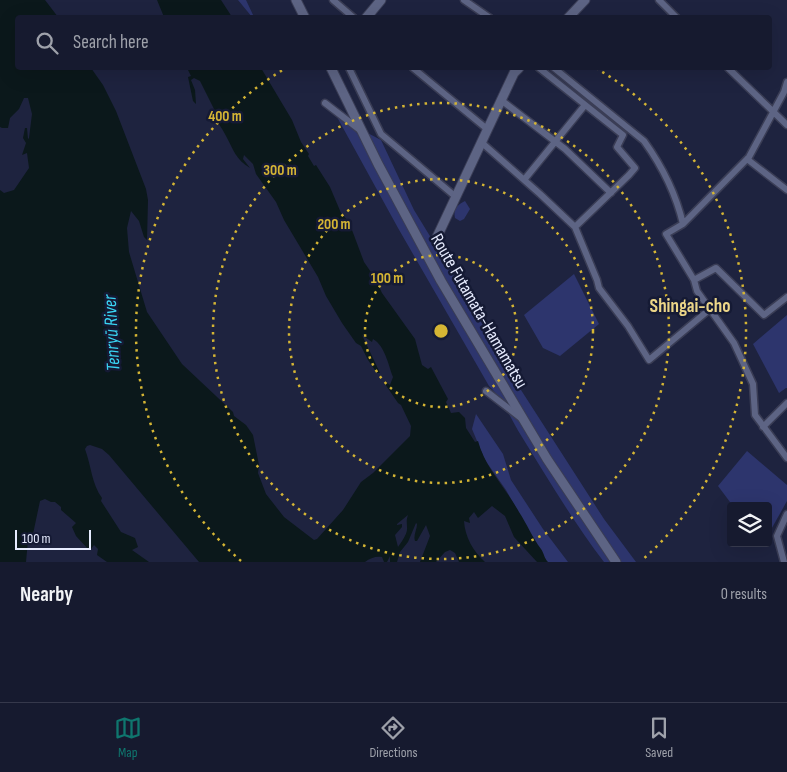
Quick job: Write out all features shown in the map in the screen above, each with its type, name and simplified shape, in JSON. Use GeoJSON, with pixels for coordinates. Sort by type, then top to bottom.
{"type":"FeatureCollection","features":[{"type":"Feature","properties":{"kind":"main road"},"geometry":{"type":"LineString","coordinates":[[296,0],[304,15]]}},
{"type":"Feature","properties":{"kind":"main road"},"geometry":{"type":"LineString","coordinates":[[368,15],[381,0]]}},
{"type":"Feature","properties":{"kind":"main road"},"geometry":{"type":"LineString","coordinates":[[571,15],[585,0]]}},
{"type":"Feature","properties":{"kind":"main road","name":"Route Futamata-Hamamatsu"},"geometry":{"type":"LineString","coordinates":[[332,70],[378,164],[441,281],[547,459],[616,562]]}},
{"type":"Feature","properties":{"kind":"main road"},"geometry":{"type":"LineString","coordinates":[[437,237],[516,70]]}},
{"type":"Feature","properties":{"kind":"street"},"geometry":{"type":"LineString","coordinates":[[333,0],[350,15]]}},
{"type":"Feature","properties":{"kind":"street"},"geometry":{"type":"LineString","coordinates":[[464,0],[486,15]]}},
{"type":"Feature","properties":{"kind":"street"},"geometry":{"type":"LineString","coordinates":[[659,0],[674,15]]}},
{"type":"Feature","properties":{"kind":"street"},"geometry":{"type":"LineString","coordinates":[[349,70],[381,134],[456,197]]}},
{"type":"Feature","properties":{"kind":"street"},"geometry":{"type":"LineString","coordinates":[[415,70],[487,129]]}},
{"type":"Feature","properties":{"kind":"street"},"geometry":{"type":"LineString","coordinates":[[541,70],[623,135],[617,147],[634,168],[611,193],[574,227]]}},
{"type":"Feature","properties":{"kind":"street"},"geometry":{"type":"LineString","coordinates":[[556,70],[644,141],[677,199],[683,224]]}},
{"type":"Feature","properties":{"kind":"street"},"geometry":{"type":"LineString","coordinates":[[730,70],[787,125]]}},
{"type":"Feature","properties":{"kind":"street"},"geometry":{"type":"LineString","coordinates":[[787,82],[784,92],[747,159],[683,224],[666,234],[694,280],[698,291],[734,342],[753,384],[755,415],[787,458]]}},
{"type":"Feature","properties":{"kind":"street"},"geometry":{"type":"LineString","coordinates":[[501,100],[555,141],[611,193]]}},
{"type":"Feature","properties":{"kind":"street"},"geometry":{"type":"LineString","coordinates":[[326,103],[364,134]]}},
{"type":"Feature","properties":{"kind":"street"},"geometry":{"type":"LineString","coordinates":[[524,180],[585,105]]}},
{"type":"Feature","properties":{"kind":"street"},"geometry":{"type":"LineString","coordinates":[[481,142],[574,227],[598,280],[599,288],[628,326],[649,360],[710,309]]}},
{"type":"Feature","properties":{"kind":"street"},"geometry":{"type":"LineString","coordinates":[[747,159],[787,190]]}},
{"type":"Feature","properties":{"kind":"street"},"geometry":{"type":"LineString","coordinates":[[694,280],[716,268],[764,315],[787,297]]}},
{"type":"Feature","properties":{"kind":"street"},"geometry":{"type":"LineString","coordinates":[[486,392],[525,422]]}},
{"type":"Feature","properties":{"kind":"street"},"geometry":{"type":"LineString","coordinates":[[764,427],[787,403]]}},
{"type":"Feature","properties":{"kind":"street"},"geometry":{"type":"LineString","coordinates":[[784,562],[777,536],[787,514]]}},
{"type":"Feature","properties":{"kind":"shaded area"},"geometry":{"type":"Polygon","coordinates":[[[238,0],[246,0],[253,15],[250,15],[238,0]]]}},
{"type":"Feature","properties":{"kind":"shaded area"},"geometry":{"type":"Polygon","coordinates":[[[337,117],[381,140],[414,210],[485,326],[512,376],[604,519],[636,562],[604,562],[551,485],[503,404],[489,386],[337,117]]]}},
{"type":"Feature","properties":{"kind":"shaded area"},"geometry":{"type":"Polygon","coordinates":[[[465,201],[470,209],[464,219],[460,221],[455,218],[455,210],[465,201]]]}},
{"type":"Feature","properties":{"kind":"shaded area"},"geometry":{"type":"Polygon","coordinates":[[[574,274],[599,324],[560,356],[543,348],[524,315],[574,274]]]}},
{"type":"Feature","properties":{"kind":"shaded area"},"geometry":{"type":"Polygon","coordinates":[[[787,315],[787,388],[779,393],[753,344],[787,315]]]}},
{"type":"Feature","properties":{"kind":"shaded area"},"geometry":{"type":"Polygon","coordinates":[[[476,414],[503,454],[511,480],[543,529],[568,562],[547,562],[544,558],[506,490],[485,460],[472,429],[476,414]]]}},
{"type":"Feature","properties":{"kind":"shaded area"},"geometry":{"type":"Polygon","coordinates":[[[747,451],[787,485],[787,501],[772,528],[772,502],[730,502],[718,486],[747,451]]]}},
{"type":"Feature","properties":{"kind":"water","name":"Tenryū River"},"geometry":{"type":"Polygon","coordinates":[[[0,0],[45,0],[56,15],[15,15],[15,70],[92,70],[103,85],[116,111],[146,189],[148,200],[147,240],[144,237],[139,221],[131,211],[127,228],[129,252],[147,312],[182,364],[233,412],[234,416],[246,425],[253,435],[259,465],[258,473],[266,494],[284,517],[314,540],[343,510],[361,482],[373,473],[410,436],[411,426],[401,405],[385,384],[386,382],[390,385],[393,377],[386,356],[380,346],[373,339],[372,342],[362,335],[380,373],[377,373],[361,346],[356,343],[342,323],[326,296],[318,277],[284,220],[276,202],[256,174],[253,164],[244,155],[243,159],[250,168],[235,154],[213,114],[215,111],[200,81],[194,78],[191,80],[195,90],[196,104],[193,101],[188,77],[191,76],[188,70],[262,70],[292,120],[301,142],[309,154],[308,156],[330,187],[341,213],[349,222],[364,262],[382,293],[415,339],[422,365],[428,369],[431,367],[448,399],[446,402],[451,413],[459,412],[465,418],[466,428],[475,442],[478,441],[491,469],[514,503],[548,562],[537,562],[514,537],[505,516],[492,506],[478,518],[474,512],[469,518],[470,523],[464,521],[470,543],[485,562],[459,562],[455,553],[450,550],[445,552],[436,562],[420,562],[430,536],[426,525],[417,541],[415,541],[416,523],[408,542],[400,552],[397,562],[390,562],[390,556],[387,562],[384,562],[382,557],[380,557],[369,559],[365,562],[199,562],[109,455],[102,449],[90,445],[85,449],[94,481],[102,498],[101,501],[121,532],[135,538],[138,547],[132,550],[149,562],[107,562],[97,555],[98,549],[94,545],[91,549],[88,549],[76,536],[72,527],[76,523],[61,510],[61,507],[55,502],[45,499],[40,501],[33,534],[28,540],[26,562],[0,562],[0,190],[4,193],[14,190],[29,168],[27,153],[22,155],[26,143],[23,138],[25,128],[27,128],[28,139],[32,114],[28,98],[24,98],[19,109],[10,118],[8,128],[0,127],[0,0]],[[408,515],[397,524],[402,524],[402,527],[395,535],[398,547],[407,530],[408,515]]]}},
{"type":"Feature","properties":{"kind":"water"},"geometry":{"type":"Polygon","coordinates":[[[157,0],[221,0],[231,15],[163,15],[157,0]]]}},
{"type":"Feature","properties":{"kind":"waterway"},"geometry":{"type":"LineString","coordinates":[[664,0],[680,15]]}},
{"type":"Feature","properties":{"kind":"waterway"},"geometry":{"type":"LineString","coordinates":[[735,70],[773,106]]}},
{"type":"Feature","properties":{"kind":"waterway"},"geometry":{"type":"LineString","coordinates":[[777,111],[785,119]]}},
{"type":"Feature","properties":{"kind":"district","name":"Shingai-cho"},"geometry":{"type":"Point","coordinates":[690,306]}}]}
